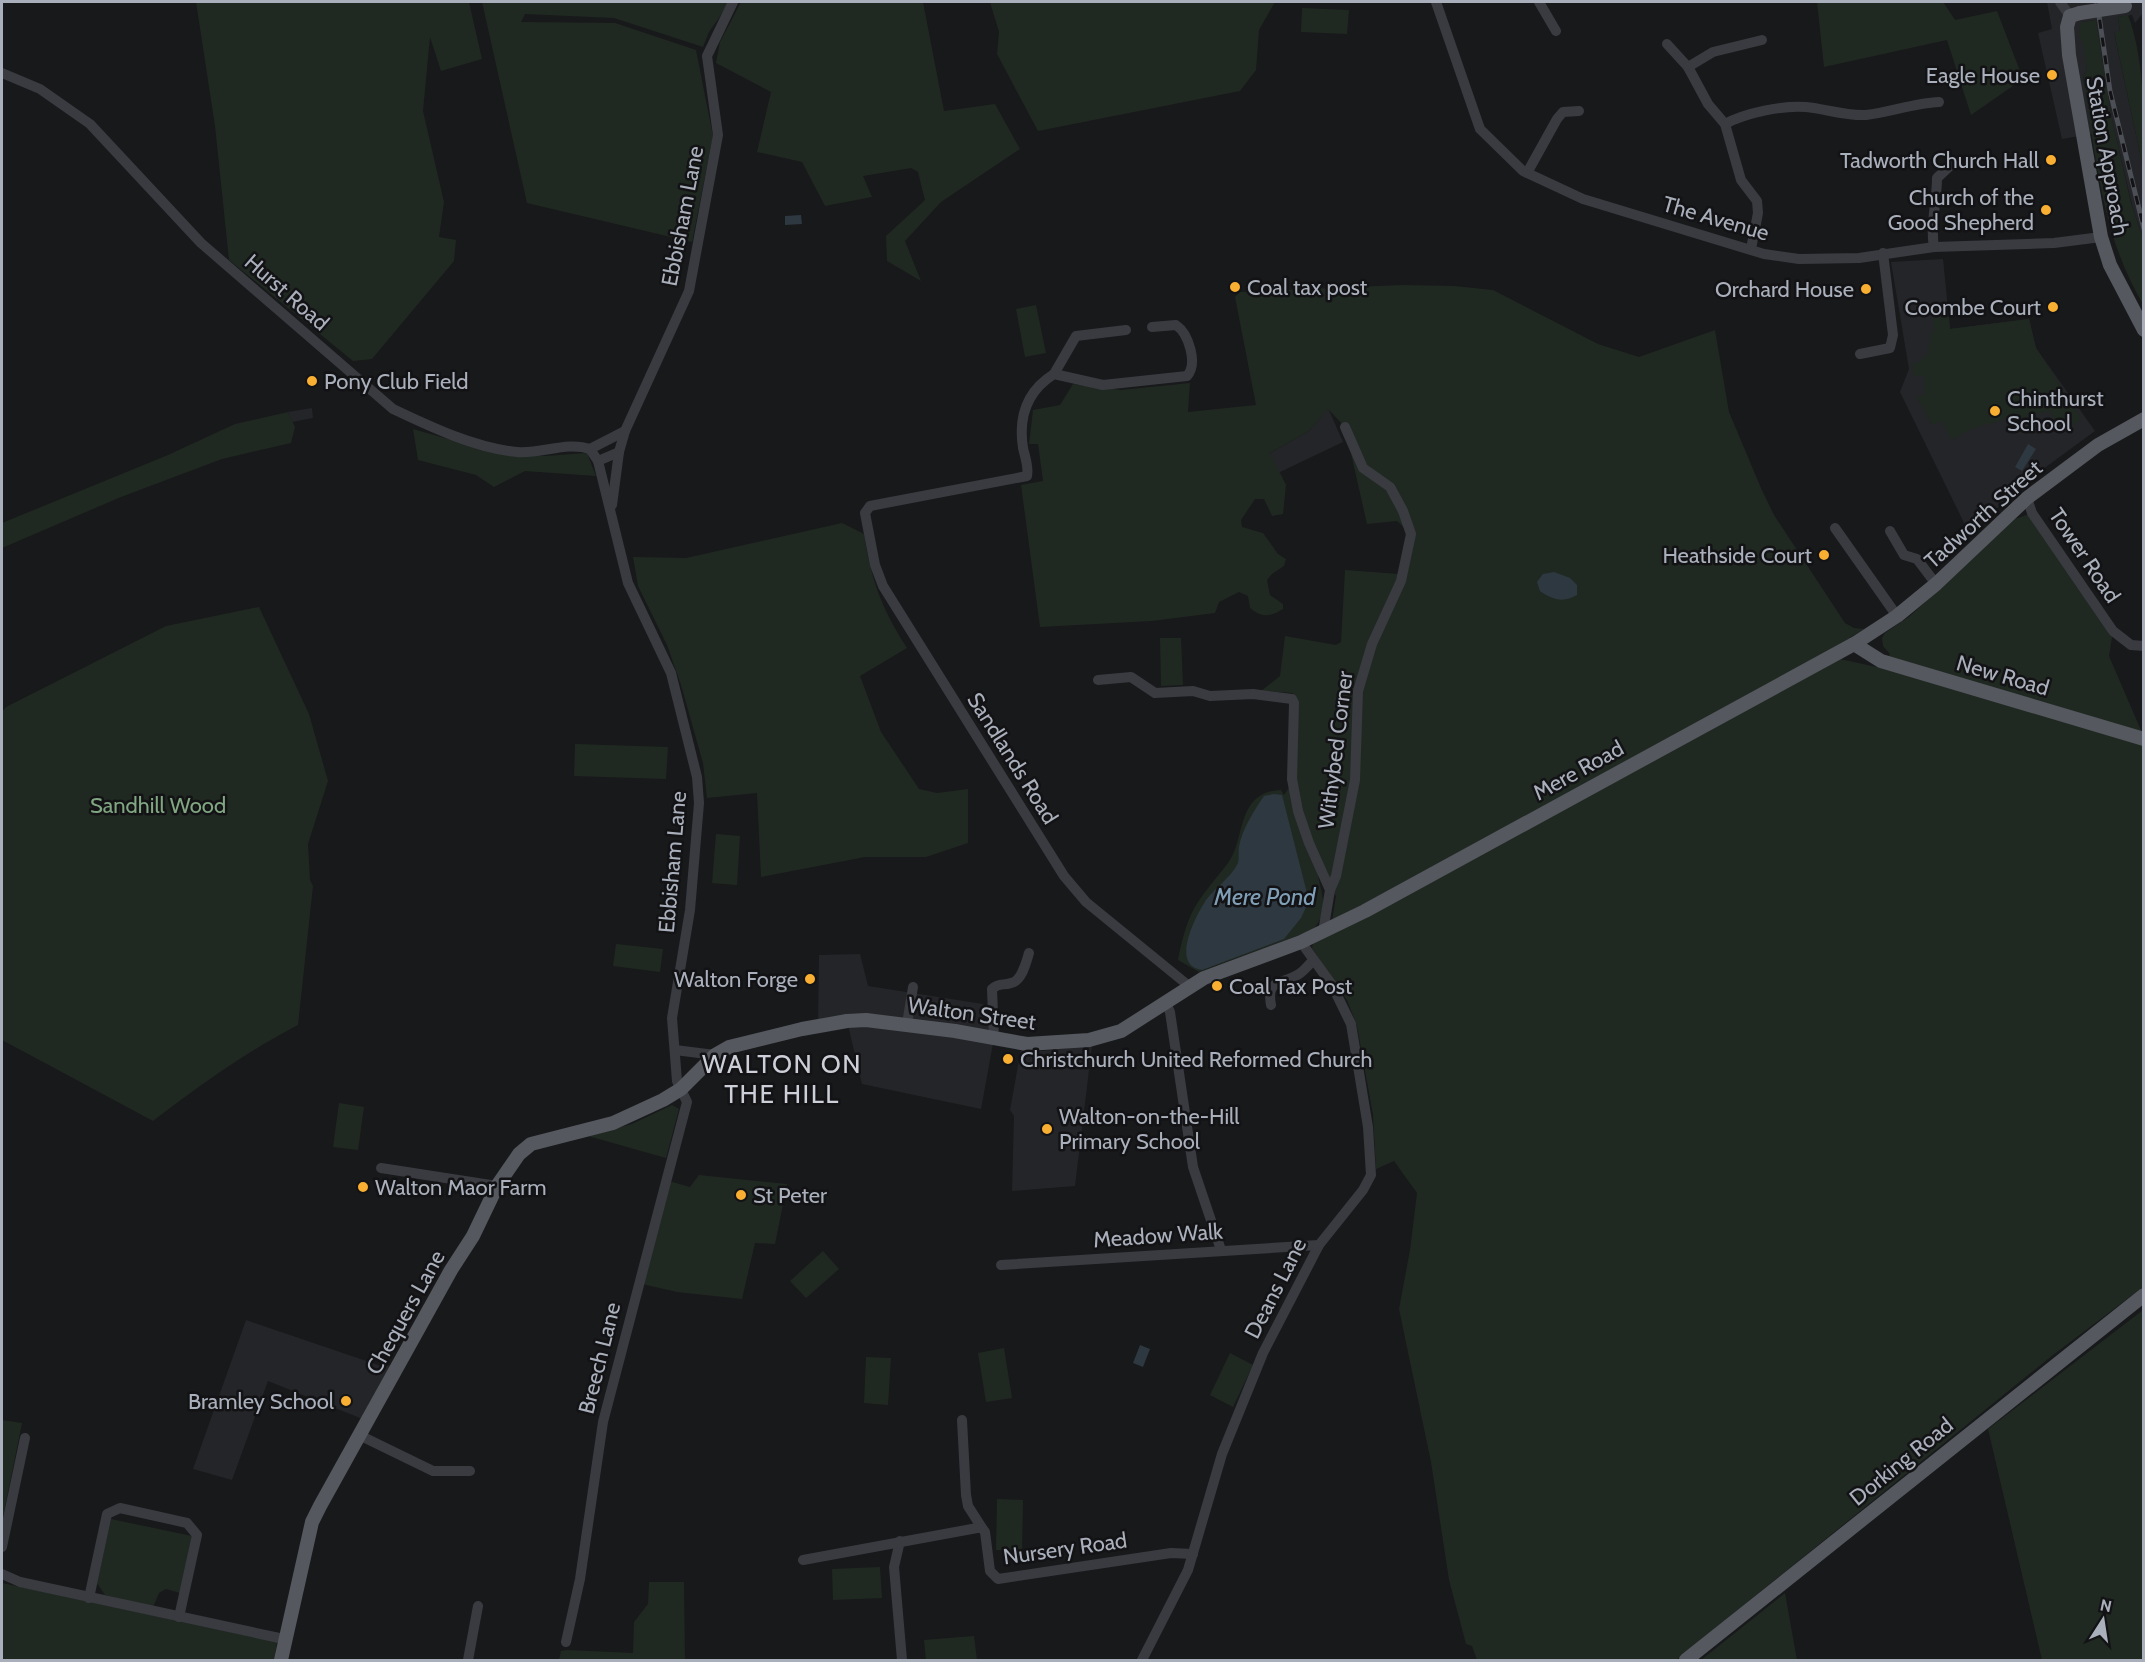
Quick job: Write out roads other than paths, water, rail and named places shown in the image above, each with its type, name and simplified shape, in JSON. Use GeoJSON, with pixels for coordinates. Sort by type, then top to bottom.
{"type":"FeatureCollection","features":[{"type":"Feature","properties":{"kind":"main road"},"geometry":{"type":"LineString","coordinates":[[2075,15],[2128,4]]}},
{"type":"Feature","properties":{"kind":"main road","name":"Station Approach"},"geometry":{"type":"LineString","coordinates":[[2075,15],[2067,27],[2069,55],[2101,237],[2110,265],[2144,330]]}},
{"type":"Feature","properties":{"kind":"main road","name":"Tadworth Street"},"geometry":{"type":"LineString","coordinates":[[1854,644],[1896,616],[1936,584],[2027,498],[2098,445],[2144,419]]}},
{"type":"Feature","properties":{"kind":"main road","name":"New Road"},"geometry":{"type":"LineString","coordinates":[[1854,644],[1881,661],[2144,739]]}},
{"type":"Feature","properties":{"kind":"main road","name":"Mere Road"},"geometry":{"type":"LineString","coordinates":[[1323,932],[1854,644]]}},
{"type":"Feature","properties":{"kind":"main road","name":"Walton Street"},"geometry":{"type":"LineString","coordinates":[[681,1089],[715,1055],[740,1044],[847,1021],[907,1024],[1027,1044],[1089,1040],[1121,1031],[1189,986],[1235,965],[1302,942],[1323,932]]}},
{"type":"Feature","properties":{"kind":"main road","name":"Chequers Lane"},"geometry":{"type":"LineString","coordinates":[[281,1660],[312,1522],[451,1270],[473,1236],[496,1186],[519,1154],[531,1144],[613,1123],[681,1089]]}},
{"type":"Feature","properties":{"kind":"main road","name":"Dorking Road"},"geometry":{"type":"LineString","coordinates":[[1686,1660],[2144,1295]]}},
{"type":"Feature","properties":{"kind":"street","name":"Ebbisham Lane"},"geometry":{"type":"LineString","coordinates":[[611,512],[619,452],[625,431],[689,291],[718,135],[707,56],[733,2]]}},
{"type":"Feature","properties":{"kind":"street","name":"The Avenue"},"geometry":{"type":"LineString","coordinates":[[1436,2],[1480,129],[1527,173],[1583,200],[1764,254],[1799,259],[1859,258],[1934,247],[2054,243],[2101,237]]}},
{"type":"Feature","properties":{"kind":"street"},"geometry":{"type":"LineString","coordinates":[[1539,2],[1556,31]]}},
{"type":"Feature","properties":{"kind":"street"},"geometry":{"type":"LineString","coordinates":[[2060,2],[2075,15]]}},
{"type":"Feature","properties":{"kind":"street"},"geometry":{"type":"LineString","coordinates":[[1688,67],[1713,52],[1762,40]]}},
{"type":"Feature","properties":{"kind":"street"},"geometry":{"type":"LineString","coordinates":[[1667,44],[1688,67],[1708,104],[1725,124],[1741,180],[1756,201],[1758,213],[1751,249]]}},
{"type":"Feature","properties":{"kind":"street","name":"Hurst Road"},"geometry":{"type":"LineString","coordinates":[[2,73],[40,88],[90,124],[201,243],[393,409],[430,426],[516,452],[540,452],[578,445],[591,449]]}},
{"type":"Feature","properties":{"kind":"street"},"geometry":{"type":"LineString","coordinates":[[1725,124],[1741,115],[1804,107],[1854,115],[1894,111],[1918,103],[1939,102]]}},
{"type":"Feature","properties":{"kind":"street"},"geometry":{"type":"LineString","coordinates":[[1527,173],[1557,119],[1563,112],[1579,111]]}},
{"type":"Feature","properties":{"kind":"street"},"geometry":{"type":"LineString","coordinates":[[1934,247],[1932,234],[1937,202],[1937,178],[1952,164],[1976,162]]}},
{"type":"Feature","properties":{"kind":"street"},"geometry":{"type":"LineString","coordinates":[[1860,354],[1890,348],[1893,335],[1883,253]]}},
{"type":"Feature","properties":{"kind":"street"},"geometry":{"type":"LineString","coordinates":[[1126,330],[1076,336],[1054,374],[1108,385],[1187,376],[1192,369],[1189,344],[1181,329],[1176,325],[1152,327]]}},
{"type":"Feature","properties":{"kind":"street","name":"Sandlands Road"},"geometry":{"type":"LineString","coordinates":[[1054,374],[1040,383],[1032,393],[1022,415],[1023,445],[1028,473],[1024,478],[866,509],[875,565],[883,586],[1064,876],[1086,902],[1189,986]]}},
{"type":"Feature","properties":{"kind":"street","name":"Withybed Corner"},"geometry":{"type":"LineString","coordinates":[[1323,932],[1330,890],[1336,876],[1355,780],[1358,691],[1372,644],[1401,581],[1411,534],[1403,511],[1390,487],[1363,468],[1345,427]]}},
{"type":"Feature","properties":{"kind":"street"},"geometry":{"type":"LineString","coordinates":[[591,449],[625,431]]}},
{"type":"Feature","properties":{"kind":"street","name":"Ebbisham Lane"},"geometry":{"type":"LineString","coordinates":[[591,449],[598,461],[628,583],[671,673],[697,777],[699,803],[690,910],[672,1018],[677,1081],[681,1089]]}},
{"type":"Feature","properties":{"kind":"street"},"geometry":{"type":"LineString","coordinates":[[598,461],[619,452]]}},
{"type":"Feature","properties":{"kind":"street","name":"Tower Road"},"geometry":{"type":"LineString","coordinates":[[2027,498],[2032,513],[2113,631],[2130,645],[2144,646]]}},
{"type":"Feature","properties":{"kind":"street"},"geometry":{"type":"LineString","coordinates":[[1835,528],[1896,616]]}},
{"type":"Feature","properties":{"kind":"street"},"geometry":{"type":"LineString","coordinates":[[1890,531],[1904,555],[1917,559],[1936,584]]}},
{"type":"Feature","properties":{"kind":"street","name":"Withybed Corner"},"geometry":{"type":"LineString","coordinates":[[1098,680],[1131,677],[1155,693],[1193,691],[1210,696],[1252,694],[1292,699],[1294,703],[1292,779],[1298,811],[1330,890]]}},
{"type":"Feature","properties":{"kind":"street","name":"Deans Lane"},"geometry":{"type":"LineString","coordinates":[[1142,1660],[1175,1598],[1193,1554],[1222,1454],[1255,1371],[1318,1245],[1363,1190],[1370,1178],[1367,1118],[1351,1024],[1332,985],[1312,961],[1302,942]]}},
{"type":"Feature","properties":{"kind":"street"},"geometry":{"type":"LineString","coordinates":[[994,1038],[992,988],[997,984],[1013,983],[1019,978],[1029,953]]}},
{"type":"Feature","properties":{"kind":"street"},"geometry":{"type":"LineString","coordinates":[[1271,1005],[1269,992],[1272,987],[1301,973],[1312,961]]}},
{"type":"Feature","properties":{"kind":"street"},"geometry":{"type":"LineString","coordinates":[[907,1024],[913,987]]}},
{"type":"Feature","properties":{"kind":"street"},"geometry":{"type":"LineString","coordinates":[[1166,1001],[1193,1167],[1221,1250]]}},
{"type":"Feature","properties":{"kind":"street"},"geometry":{"type":"LineString","coordinates":[[675,1050],[715,1055]]}},
{"type":"Feature","properties":{"kind":"street","name":"Breech Lane"},"geometry":{"type":"LineString","coordinates":[[566,1642],[580,1579],[601,1431],[687,1102],[681,1089]]}},
{"type":"Feature","properties":{"kind":"street"},"geometry":{"type":"LineString","coordinates":[[381,1168],[496,1186]]}},
{"type":"Feature","properties":{"kind":"street","name":"Meadow Walk"},"geometry":{"type":"LineString","coordinates":[[1001,1265],[1318,1245]]}},
{"type":"Feature","properties":{"kind":"street","name":"Nursery Road"},"geometry":{"type":"LineString","coordinates":[[962,1420],[968,1506],[985,1532],[990,1571],[998,1579],[1171,1553],[1193,1554]]}},
{"type":"Feature","properties":{"kind":"street"},"geometry":{"type":"LineString","coordinates":[[359,1435],[434,1471],[470,1471]]}},
{"type":"Feature","properties":{"kind":"street"},"geometry":{"type":"LineString","coordinates":[[2,1547],[25,1438]]}},
{"type":"Feature","properties":{"kind":"street"},"geometry":{"type":"LineString","coordinates":[[88,1598],[107,1514],[120,1508],[187,1523],[197,1535],[179,1617]]}},
{"type":"Feature","properties":{"kind":"street","name":"Nursery Road"},"geometry":{"type":"LineString","coordinates":[[803,1560],[982,1528]]}},
{"type":"Feature","properties":{"kind":"street"},"geometry":{"type":"LineString","coordinates":[[900,1541],[894,1567],[902,1660]]}},
{"type":"Feature","properties":{"kind":"street"},"geometry":{"type":"LineString","coordinates":[[2,1574],[20,1582],[88,1598],[284,1639]]}},
{"type":"Feature","properties":{"kind":"street"},"geometry":{"type":"LineString","coordinates":[[468,1660],[478,1606]]}},
{"type":"Feature","properties":{"kind":"water"},"geometry":{"type":"Polygon","coordinates":[[[801,215],[802,224],[785,225],[785,216],[801,215]]]}},
{"type":"Feature","properties":{"kind":"water"},"geometry":{"type":"Polygon","coordinates":[[[2028,444],[2036,449],[2022,471],[2015,467],[2028,444]]]}},
{"type":"Feature","properties":{"kind":"water"},"geometry":{"type":"Polygon","coordinates":[[[1554,572],[1570,578],[1577,585],[1577,595],[1567,599],[1558,599],[1549,597],[1540,591],[1537,582],[1543,574],[1554,572]]]}},
{"type":"Feature","properties":{"kind":"water","name":"Mere Pond"},"geometry":{"type":"Polygon","coordinates":[[[1282,795],[1309,901],[1301,918],[1284,939],[1202,970],[1193,967],[1186,951],[1196,918],[1206,900],[1237,865],[1243,834],[1256,808],[1264,796],[1282,795]]]}},
{"type":"Feature","properties":{"kind":"water"},"geometry":{"type":"Polygon","coordinates":[[[1140,1345],[1150,1349],[1143,1367],[1133,1363],[1140,1345]]]}},
{"type":"Feature","properties":{"kind":"railway"},"geometry":{"type":"LineString","coordinates":[[2097,2],[2110,91],[2144,229]]}},
{"type":"Feature","properties":{"kind":"place","name":"Eagle House"},"geometry":{"type":"Point","coordinates":[2052,75]}},
{"type":"Feature","properties":{"kind":"place","name":"Tadworth Church Hall"},"geometry":{"type":"Point","coordinates":[2051,160]}},
{"type":"Feature","properties":{"kind":"place","name":"Church of the Good Shepherd"},"geometry":{"type":"Point","coordinates":[2046,210]}},
{"type":"Feature","properties":{"kind":"place","name":"Coal tax post"},"geometry":{"type":"Point","coordinates":[1235,287]}},
{"type":"Feature","properties":{"kind":"place","name":"Orchard House"},"geometry":{"type":"Point","coordinates":[1866,289]}},
{"type":"Feature","properties":{"kind":"place","name":"Coombe Court"},"geometry":{"type":"Point","coordinates":[2053,307]}},
{"type":"Feature","properties":{"kind":"place","name":"Pony Club Field"},"geometry":{"type":"Point","coordinates":[312,381]}},
{"type":"Feature","properties":{"kind":"place","name":"Chinthurst School"},"geometry":{"type":"Point","coordinates":[1995,411]}},
{"type":"Feature","properties":{"kind":"place","name":"Heathside Court"},"geometry":{"type":"Point","coordinates":[1824,555]}},
{"type":"Feature","properties":{"kind":"place","name":"Walton Forge"},"geometry":{"type":"Point","coordinates":[810,979]}},
{"type":"Feature","properties":{"kind":"place","name":"Coal Tax Post"},"geometry":{"type":"Point","coordinates":[1217,986]}},
{"type":"Feature","properties":{"kind":"place","name":"Christchurch United Reformed Church"},"geometry":{"type":"Point","coordinates":[1008,1059]}},
{"type":"Feature","properties":{"kind":"place","name":"Walton-on-the-Hill Primary School"},"geometry":{"type":"Point","coordinates":[1047,1129]}},
{"type":"Feature","properties":{"kind":"place","name":"Walton Maor Farm"},"geometry":{"type":"Point","coordinates":[363,1187]}},
{"type":"Feature","properties":{"kind":"place","name":"St Peter"},"geometry":{"type":"Point","coordinates":[741,1195]}},
{"type":"Feature","properties":{"kind":"place","name":"Bramley School"},"geometry":{"type":"Point","coordinates":[346,1401]}},
{"type":"Feature","properties":{"kind":"district","name":"WALTON ON THE HILL"},"geometry":{"type":"Point","coordinates":[782,1079]}},
{"type":"Feature","properties":{"kind":"park label","name":"Sandhill Wood"},"geometry":{"type":"Point","coordinates":[158,805]}}]}
